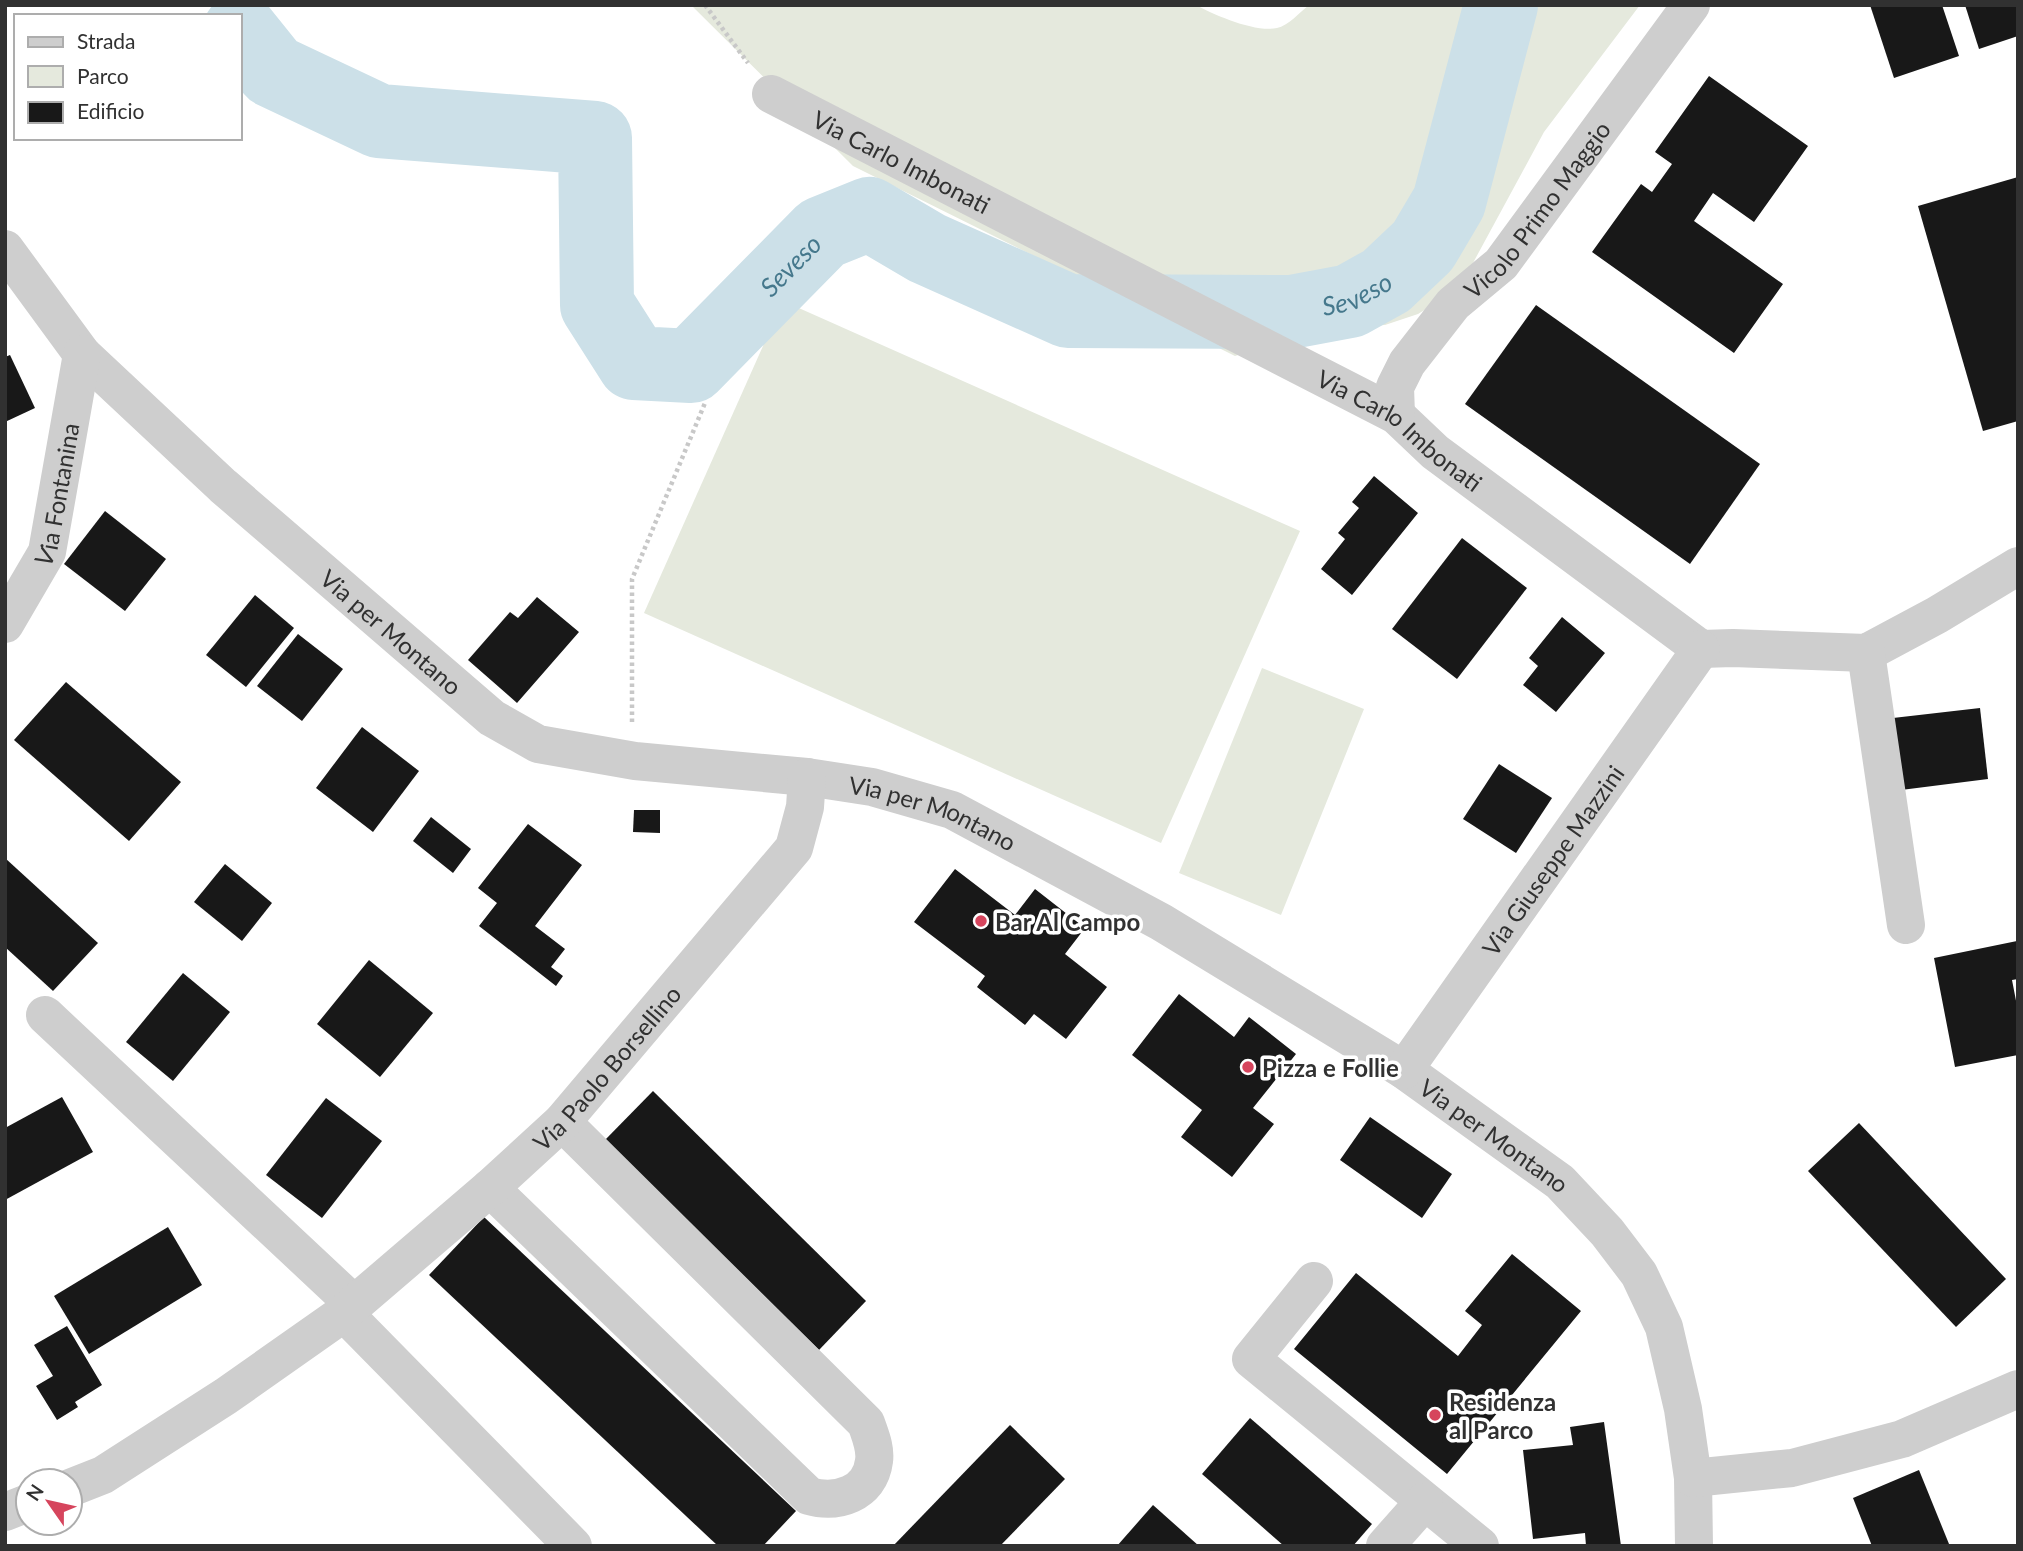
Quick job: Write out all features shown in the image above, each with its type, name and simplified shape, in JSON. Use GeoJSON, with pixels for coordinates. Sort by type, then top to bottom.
{"type":"FeatureCollection","features":[{"type":"Feature","properties":{"kind":"street","name":"Vicolo Primo Maggio"},"geometry":{"type":"LineString","coordinates":[[1396,415],[1395,387],[1407,363],[1452,304],[1501,264],[1691,5]]}},
{"type":"Feature","properties":{"kind":"street","name":"Via Carlo Imbonati"},"geometry":{"type":"LineString","coordinates":[[771,94],[1396,415],[1435,452],[1702,649]]}},
{"type":"Feature","properties":{"kind":"street","name":"Via per Montano"},"geometry":{"type":"LineString","coordinates":[[5,249],[82,354],[223,486],[492,718],[538,744],[635,761],[807,777],[872,787],[952,810],[1161,922],[1404,1070],[1560,1182],[1607,1232],[1639,1274],[1664,1327],[1683,1409],[1693,1478],[1694,1546]]}},
{"type":"Feature","properties":{"kind":"street","name":"Via Fontanina"},"geometry":{"type":"LineString","coordinates":[[5,624],[47,552],[82,354]]}},
{"type":"Feature","properties":{"kind":"street"},"geometry":{"type":"LineString","coordinates":[[1702,649],[1866,653],[1937,615],[2018,566]]}},
{"type":"Feature","properties":{"kind":"street","name":"Via Giuseppe Mazzini"},"geometry":{"type":"LineString","coordinates":[[1404,1070],[1702,649]]}},
{"type":"Feature","properties":{"kind":"street"},"geometry":{"type":"LineString","coordinates":[[1866,653],[1906,925]]}},
{"type":"Feature","properties":{"kind":"street","name":"Via Paolo Borsellino"},"geometry":{"type":"LineString","coordinates":[[84,1482],[103,1475],[226,1396],[350,1309],[562,1122],[794,848],[806,807],[807,777]]}},
{"type":"Feature","properties":{"kind":"street"},"geometry":{"type":"LineString","coordinates":[[45,1015],[350,1309],[573,1546]]}},
{"type":"Feature","properties":{"kind":"street"},"geometry":{"type":"LineString","coordinates":[[490,1188],[809,1496],[837,1500],[862,1487],[874,1462],[874,1448],[866,1423],[562,1122]]}},
{"type":"Feature","properties":{"kind":"street"},"geometry":{"type":"LineString","coordinates":[[1314,1281],[1251,1359],[1480,1546]]}},
{"type":"Feature","properties":{"kind":"street"},"geometry":{"type":"LineString","coordinates":[[1693,1478],[1791,1468],[1902,1438],[2018,1390]]}},
{"type":"Feature","properties":{"kind":"street"},"geometry":{"type":"LineString","coordinates":[[1385,1546],[1424,1502]]}},
{"type":"Feature","properties":{"kind":"path"},"geometry":{"type":"LineString","coordinates":[[705,5],[771,94]]}},
{"type":"Feature","properties":{"kind":"path"},"geometry":{"type":"LineString","coordinates":[[635,761],[632,720],[632,579],[705,403]]}},
{"type":"Feature","properties":{"kind":"green space"},"geometry":{"type":"Polygon","coordinates":[[[691,5],[1196,5],[1235,22],[1268,29],[1285,25],[1309,5],[1640,5],[1544,132],[1467,274],[1449,295],[1418,314],[1385,325],[1319,328],[1235,356],[853,166],[691,5]]]}},
{"type":"Feature","properties":{"kind":"green space"},"geometry":{"type":"Polygon","coordinates":[[[783,301],[1300,531],[1161,843],[644,613],[783,301]]]}},
{"type":"Feature","properties":{"kind":"green space"},"geometry":{"type":"Polygon","coordinates":[[[1262,668],[1364,709],[1281,915],[1179,873],[1262,668]]]}},
{"type":"Feature","properties":{"kind":"building"},"geometry":{"type":"Polygon","coordinates":[[[1870,5],[1942,5],[1959,56],[1894,78],[1870,5]]]}},
{"type":"Feature","properties":{"kind":"building"},"geometry":{"type":"Polygon","coordinates":[[[1965,5],[2018,5],[2018,36],[1979,49],[1965,5]]]}},
{"type":"Feature","properties":{"kind":"building"},"geometry":{"type":"Polygon","coordinates":[[[1709,76],[1808,146],[1754,222],[1713,193],[1694,221],[1783,284],[1734,353],[1592,252],[1641,184],[1652,192],[1672,164],[1655,152],[1709,76]]]}},
{"type":"Feature","properties":{"kind":"building"},"geometry":{"type":"Polygon","coordinates":[[[2018,177],[2018,421],[1983,431],[1918,206],[2018,177]]]}},
{"type":"Feature","properties":{"kind":"building"},"geometry":{"type":"Polygon","coordinates":[[[1536,305],[1760,464],[1690,564],[1465,404],[1536,305]]]}},
{"type":"Feature","properties":{"kind":"building"},"geometry":{"type":"Polygon","coordinates":[[[10,355],[35,408],[5,422],[5,357],[10,355]]]}},
{"type":"Feature","properties":{"kind":"building"},"geometry":{"type":"Polygon","coordinates":[[[1374,476],[1418,513],[1352,595],[1321,569],[1345,539],[1338,533],[1359,508],[1352,502],[1374,476]]]}},
{"type":"Feature","properties":{"kind":"building"},"geometry":{"type":"Polygon","coordinates":[[[105,511],[166,559],[125,611],[64,564],[105,511]]]}},
{"type":"Feature","properties":{"kind":"building"},"geometry":{"type":"Polygon","coordinates":[[[1462,538],[1527,588],[1457,679],[1392,629],[1462,538]]]}},
{"type":"Feature","properties":{"kind":"building"},"geometry":{"type":"Polygon","coordinates":[[[255,595],[294,628],[246,687],[206,655],[255,595]]]}},
{"type":"Feature","properties":{"kind":"building"},"geometry":{"type":"Polygon","coordinates":[[[537,597],[579,632],[517,703],[468,660],[510,612],[518,618],[537,597]]]}},
{"type":"Feature","properties":{"kind":"building"},"geometry":{"type":"Polygon","coordinates":[[[1562,617],[1605,653],[1556,712],[1523,685],[1538,666],[1529,658],[1562,617]]]}},
{"type":"Feature","properties":{"kind":"building"},"geometry":{"type":"Polygon","coordinates":[[[298,634],[343,669],[302,721],[257,686],[298,634]]]}},
{"type":"Feature","properties":{"kind":"building"},"geometry":{"type":"Polygon","coordinates":[[[66,682],[181,782],[129,841],[14,740],[66,682]]]}},
{"type":"Feature","properties":{"kind":"building"},"geometry":{"type":"Polygon","coordinates":[[[1980,708],[1988,779],[1901,790],[1893,718],[1980,708]]]}},
{"type":"Feature","properties":{"kind":"building"},"geometry":{"type":"Polygon","coordinates":[[[362,727],[419,771],[373,832],[316,788],[362,727]]]}},
{"type":"Feature","properties":{"kind":"building"},"geometry":{"type":"Polygon","coordinates":[[[1499,764],[1552,798],[1516,853],[1463,819],[1499,764]]]}},
{"type":"Feature","properties":{"kind":"building"},"geometry":{"type":"Polygon","coordinates":[[[634,810],[660,810],[660,833],[633,832],[634,810]]]}},
{"type":"Feature","properties":{"kind":"building"},"geometry":{"type":"Polygon","coordinates":[[[431,817],[471,849],[453,873],[413,841],[431,817]]]}},
{"type":"Feature","properties":{"kind":"building"},"geometry":{"type":"Polygon","coordinates":[[[528,824],[582,865],[535,926],[565,949],[551,967],[563,976],[556,986],[479,926],[497,903],[478,888],[528,824]]]}},
{"type":"Feature","properties":{"kind":"building"},"geometry":{"type":"Polygon","coordinates":[[[5,858],[98,943],[53,991],[5,947],[5,858]]]}},
{"type":"Feature","properties":{"kind":"building"},"geometry":{"type":"Polygon","coordinates":[[[225,864],[272,903],[242,941],[194,902],[225,864]]]}},
{"type":"Feature","properties":{"kind":"building"},"geometry":{"type":"Polygon","coordinates":[[[955,869],[1015,915],[1035,889],[1085,928],[1065,954],[1107,987],[1066,1039],[1034,1014],[1025,1025],[977,987],[985,976],[914,922],[955,869]]]}},
{"type":"Feature","properties":{"kind":"building"},"geometry":{"type":"Polygon","coordinates":[[[2017,941],[2018,979],[2012,980],[2018,1011],[2018,1055],[1955,1067],[1934,958],[2017,941]]]}},
{"type":"Feature","properties":{"kind":"building"},"geometry":{"type":"Polygon","coordinates":[[[369,960],[433,1013],[380,1077],[317,1024],[369,960]]]}},
{"type":"Feature","properties":{"kind":"building"},"geometry":{"type":"Polygon","coordinates":[[[183,973],[230,1012],[173,1081],[126,1042],[183,973]]]}},
{"type":"Feature","properties":{"kind":"building"},"geometry":{"type":"Polygon","coordinates":[[[1179,994],[1234,1037],[1249,1017],[1296,1054],[1253,1108],[1274,1124],[1232,1177],[1181,1137],[1202,1110],[1132,1055],[1179,994]]]}},
{"type":"Feature","properties":{"kind":"building"},"geometry":{"type":"Polygon","coordinates":[[[653,1091],[866,1301],[819,1350],[605,1140],[653,1091]]]}},
{"type":"Feature","properties":{"kind":"building"},"geometry":{"type":"Polygon","coordinates":[[[62,1097],[93,1152],[5,1200],[5,1128],[62,1097]]]}},
{"type":"Feature","properties":{"kind":"building"},"geometry":{"type":"Polygon","coordinates":[[[326,1098],[382,1141],[322,1218],[266,1175],[326,1098]]]}},
{"type":"Feature","properties":{"kind":"building"},"geometry":{"type":"Polygon","coordinates":[[[1370,1117],[1452,1174],[1422,1218],[1340,1160],[1370,1117]]]}},
{"type":"Feature","properties":{"kind":"building"},"geometry":{"type":"Polygon","coordinates":[[[1859,1123],[2006,1279],[1956,1327],[1808,1171],[1859,1123]]]}},
{"type":"Feature","properties":{"kind":"building"},"geometry":{"type":"Polygon","coordinates":[[[484,1217],[796,1511],[763,1546],[718,1546],[429,1275],[484,1217]]]}},
{"type":"Feature","properties":{"kind":"building"},"geometry":{"type":"Polygon","coordinates":[[[168,1227],[202,1285],[89,1354],[54,1296],[168,1227]]]}},
{"type":"Feature","properties":{"kind":"building","name":"Residenza al Parco"},"geometry":{"type":"Polygon","coordinates":[[[1512,1254],[1581,1311],[1447,1474],[1294,1349],[1356,1273],[1458,1356],[1482,1325],[1465,1311],[1512,1254]]]}},
{"type":"Feature","properties":{"kind":"building"},"geometry":{"type":"Polygon","coordinates":[[[67,1326],[102,1385],[75,1402],[78,1407],[57,1420],[36,1386],[53,1376],[34,1345],[67,1326]]]}},
{"type":"Feature","properties":{"kind":"building"},"geometry":{"type":"Polygon","coordinates":[[[1250,1418],[1372,1524],[1353,1546],[1284,1546],[1202,1474],[1250,1418]]]}},
{"type":"Feature","properties":{"kind":"building"},"geometry":{"type":"Polygon","coordinates":[[[1604,1422],[1621,1546],[1586,1546],[1585,1533],[1533,1539],[1523,1450],[1573,1445],[1570,1427],[1604,1422]]]}},
{"type":"Feature","properties":{"kind":"building"},"geometry":{"type":"Polygon","coordinates":[[[1010,1425],[1065,1479],[1000,1546],[893,1546],[1010,1425]]]}},
{"type":"Feature","properties":{"kind":"building"},"geometry":{"type":"Polygon","coordinates":[[[1919,1470],[1949,1544],[1872,1546],[1853,1498],[1919,1470]]]}},
{"type":"Feature","properties":{"kind":"building"},"geometry":{"type":"Polygon","coordinates":[[[1153,1505],[1199,1546],[1117,1546],[1153,1505]]]}},
{"type":"Feature","properties":{"kind":"waterway","name":"Seveso"},"geometry":{"type":"LineString","coordinates":[[242,32],[273,71],[379,121],[595,138],[597,305],[634,363],[691,366],[822,233],[869,214],[927,248],[1068,311],[1291,312],[1350,301],[1386,281],[1423,246],[1449,202],[1501,5]]}},
{"type":"Feature","properties":{"kind":"place","name":"Bar Al Campo"},"geometry":{"type":"Point","coordinates":[981,921]}},
{"type":"Feature","properties":{"kind":"place","name":"Pizza e Follie"},"geometry":{"type":"Point","coordinates":[1248,1067]}},
{"type":"Feature","properties":{"kind":"place","name":"Residenza al Parco"},"geometry":{"type":"Point","coordinates":[1435,1415]}}]}
